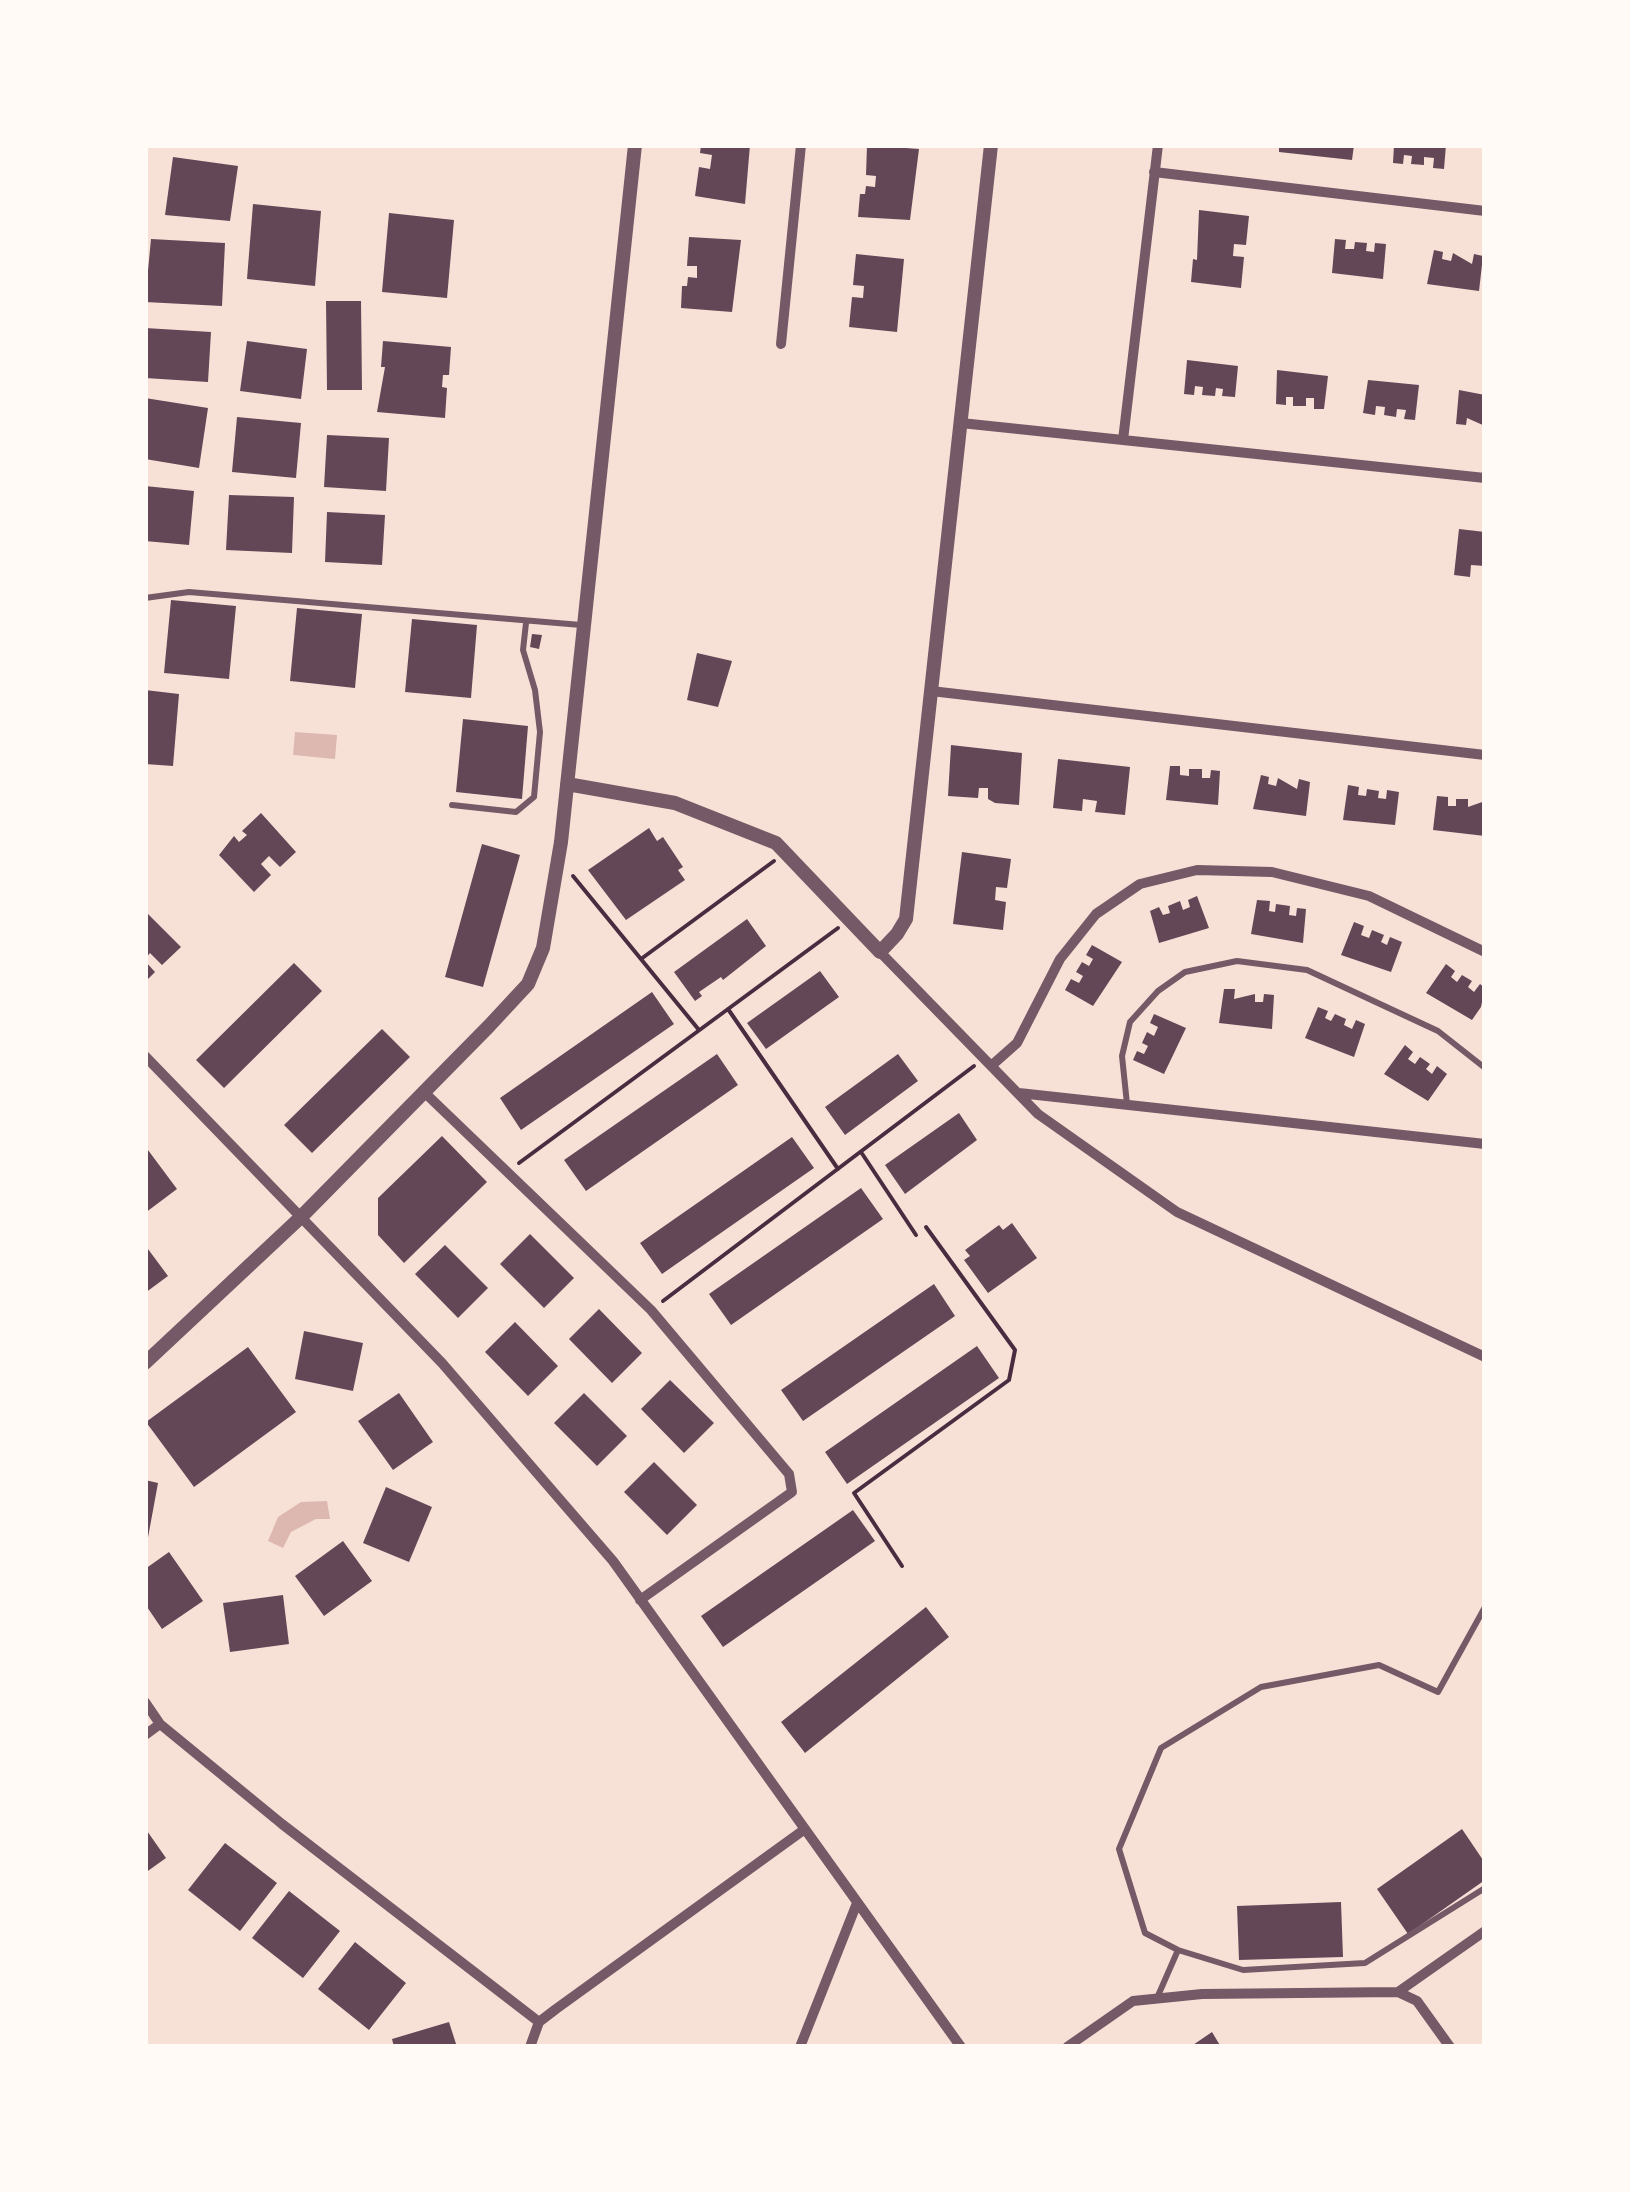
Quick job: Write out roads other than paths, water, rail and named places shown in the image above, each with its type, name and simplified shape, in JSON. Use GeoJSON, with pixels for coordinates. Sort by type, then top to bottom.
{"type":"FeatureCollection","features":[{"type":"Feature","properties":{"kind":"street"},"geometry":{"type":"LineString","coordinates":[[145,1363],[301,1218],[528,984],[543,948],[567,784],[635,145]]}},
{"type":"Feature","properties":{"kind":"street"},"geometry":{"type":"LineString","coordinates":[[781,344],[801,145]]}},
{"type":"Feature","properties":{"kind":"street"},"geometry":{"type":"LineString","coordinates":[[880,952],[906,919],[991,145]]}},
{"type":"Feature","properties":{"kind":"street"},"geometry":{"type":"LineString","coordinates":[[1123,440],[1158,145]]}},
{"type":"Feature","properties":{"kind":"street"},"geometry":{"type":"LineString","coordinates":[[1154,172],[1485,211]]}},
{"type":"Feature","properties":{"kind":"street"},"geometry":{"type":"LineString","coordinates":[[961,423],[1485,478]]}},
{"type":"Feature","properties":{"kind":"street"},"geometry":{"type":"LineString","coordinates":[[931,691],[1485,754]]}},
{"type":"Feature","properties":{"kind":"street"},"geometry":{"type":"LineString","coordinates":[[567,784],[675,804],[776,843],[1038,1114],[1177,1212],[1485,1357]]}},
{"type":"Feature","properties":{"kind":"street"},"geometry":{"type":"LineString","coordinates":[[987,1062],[1016,1043],[1060,959],[1096,914],[1140,884],[1197,870],[1272,872],[1369,896],[1485,952]]}},
{"type":"Feature","properties":{"kind":"street"},"geometry":{"type":"LineString","coordinates":[[145,1056],[465,1389],[613,1561],[961,2047]]}},
{"type":"Feature","properties":{"kind":"street"},"geometry":{"type":"LineString","coordinates":[[424,1092],[651,1310],[789,1474],[792,1492],[640,1600]]}},
{"type":"Feature","properties":{"kind":"street"},"geometry":{"type":"LineString","coordinates":[[1017,1093],[1485,1144]]}},
{"type":"Feature","properties":{"kind":"street"},"geometry":{"type":"LineString","coordinates":[[145,1702],[160,1724],[539,2022]]}},
{"type":"Feature","properties":{"kind":"street"},"geometry":{"type":"LineString","coordinates":[[145,1735],[160,1724]]}},
{"type":"Feature","properties":{"kind":"street"},"geometry":{"type":"LineString","coordinates":[[530,2047],[539,2022],[805,1828]]}},
{"type":"Feature","properties":{"kind":"street"},"geometry":{"type":"LineString","coordinates":[[800,2047],[857,1902]]}},
{"type":"Feature","properties":{"kind":"street"},"geometry":{"type":"LineString","coordinates":[[1398,1992],[1485,1930]]}},
{"type":"Feature","properties":{"kind":"street"},"geometry":{"type":"LineString","coordinates":[[1067,2047],[1133,2001],[1398,1992],[1418,2000],[1450,2047]]}},
{"type":"Feature","properties":{"kind":"lane"},"geometry":{"type":"LineString","coordinates":[[145,598],[188,592],[583,626]]}},
{"type":"Feature","properties":{"kind":"lane"},"geometry":{"type":"LineString","coordinates":[[452,805],[516,812],[534,797],[540,732],[535,690],[523,650],[526,623]]}},
{"type":"Feature","properties":{"kind":"lane"},"geometry":{"type":"LineString","coordinates":[[1127,1105],[1122,1056],[1130,1022],[1158,991],[1185,972],[1237,961],[1306,970],[1438,1031],[1485,1068]]}},
{"type":"Feature","properties":{"kind":"lane"},"geometry":{"type":"LineString","coordinates":[[1485,1607],[1438,1692],[1379,1665],[1261,1688],[1161,1748],[1119,1848],[1145,1934],[1178,1950],[1242,1970],[1365,1964],[1485,1888]]}},
{"type":"Feature","properties":{"kind":"lane"},"geometry":{"type":"LineString","coordinates":[[1157,1999],[1178,1950]]}}]}
